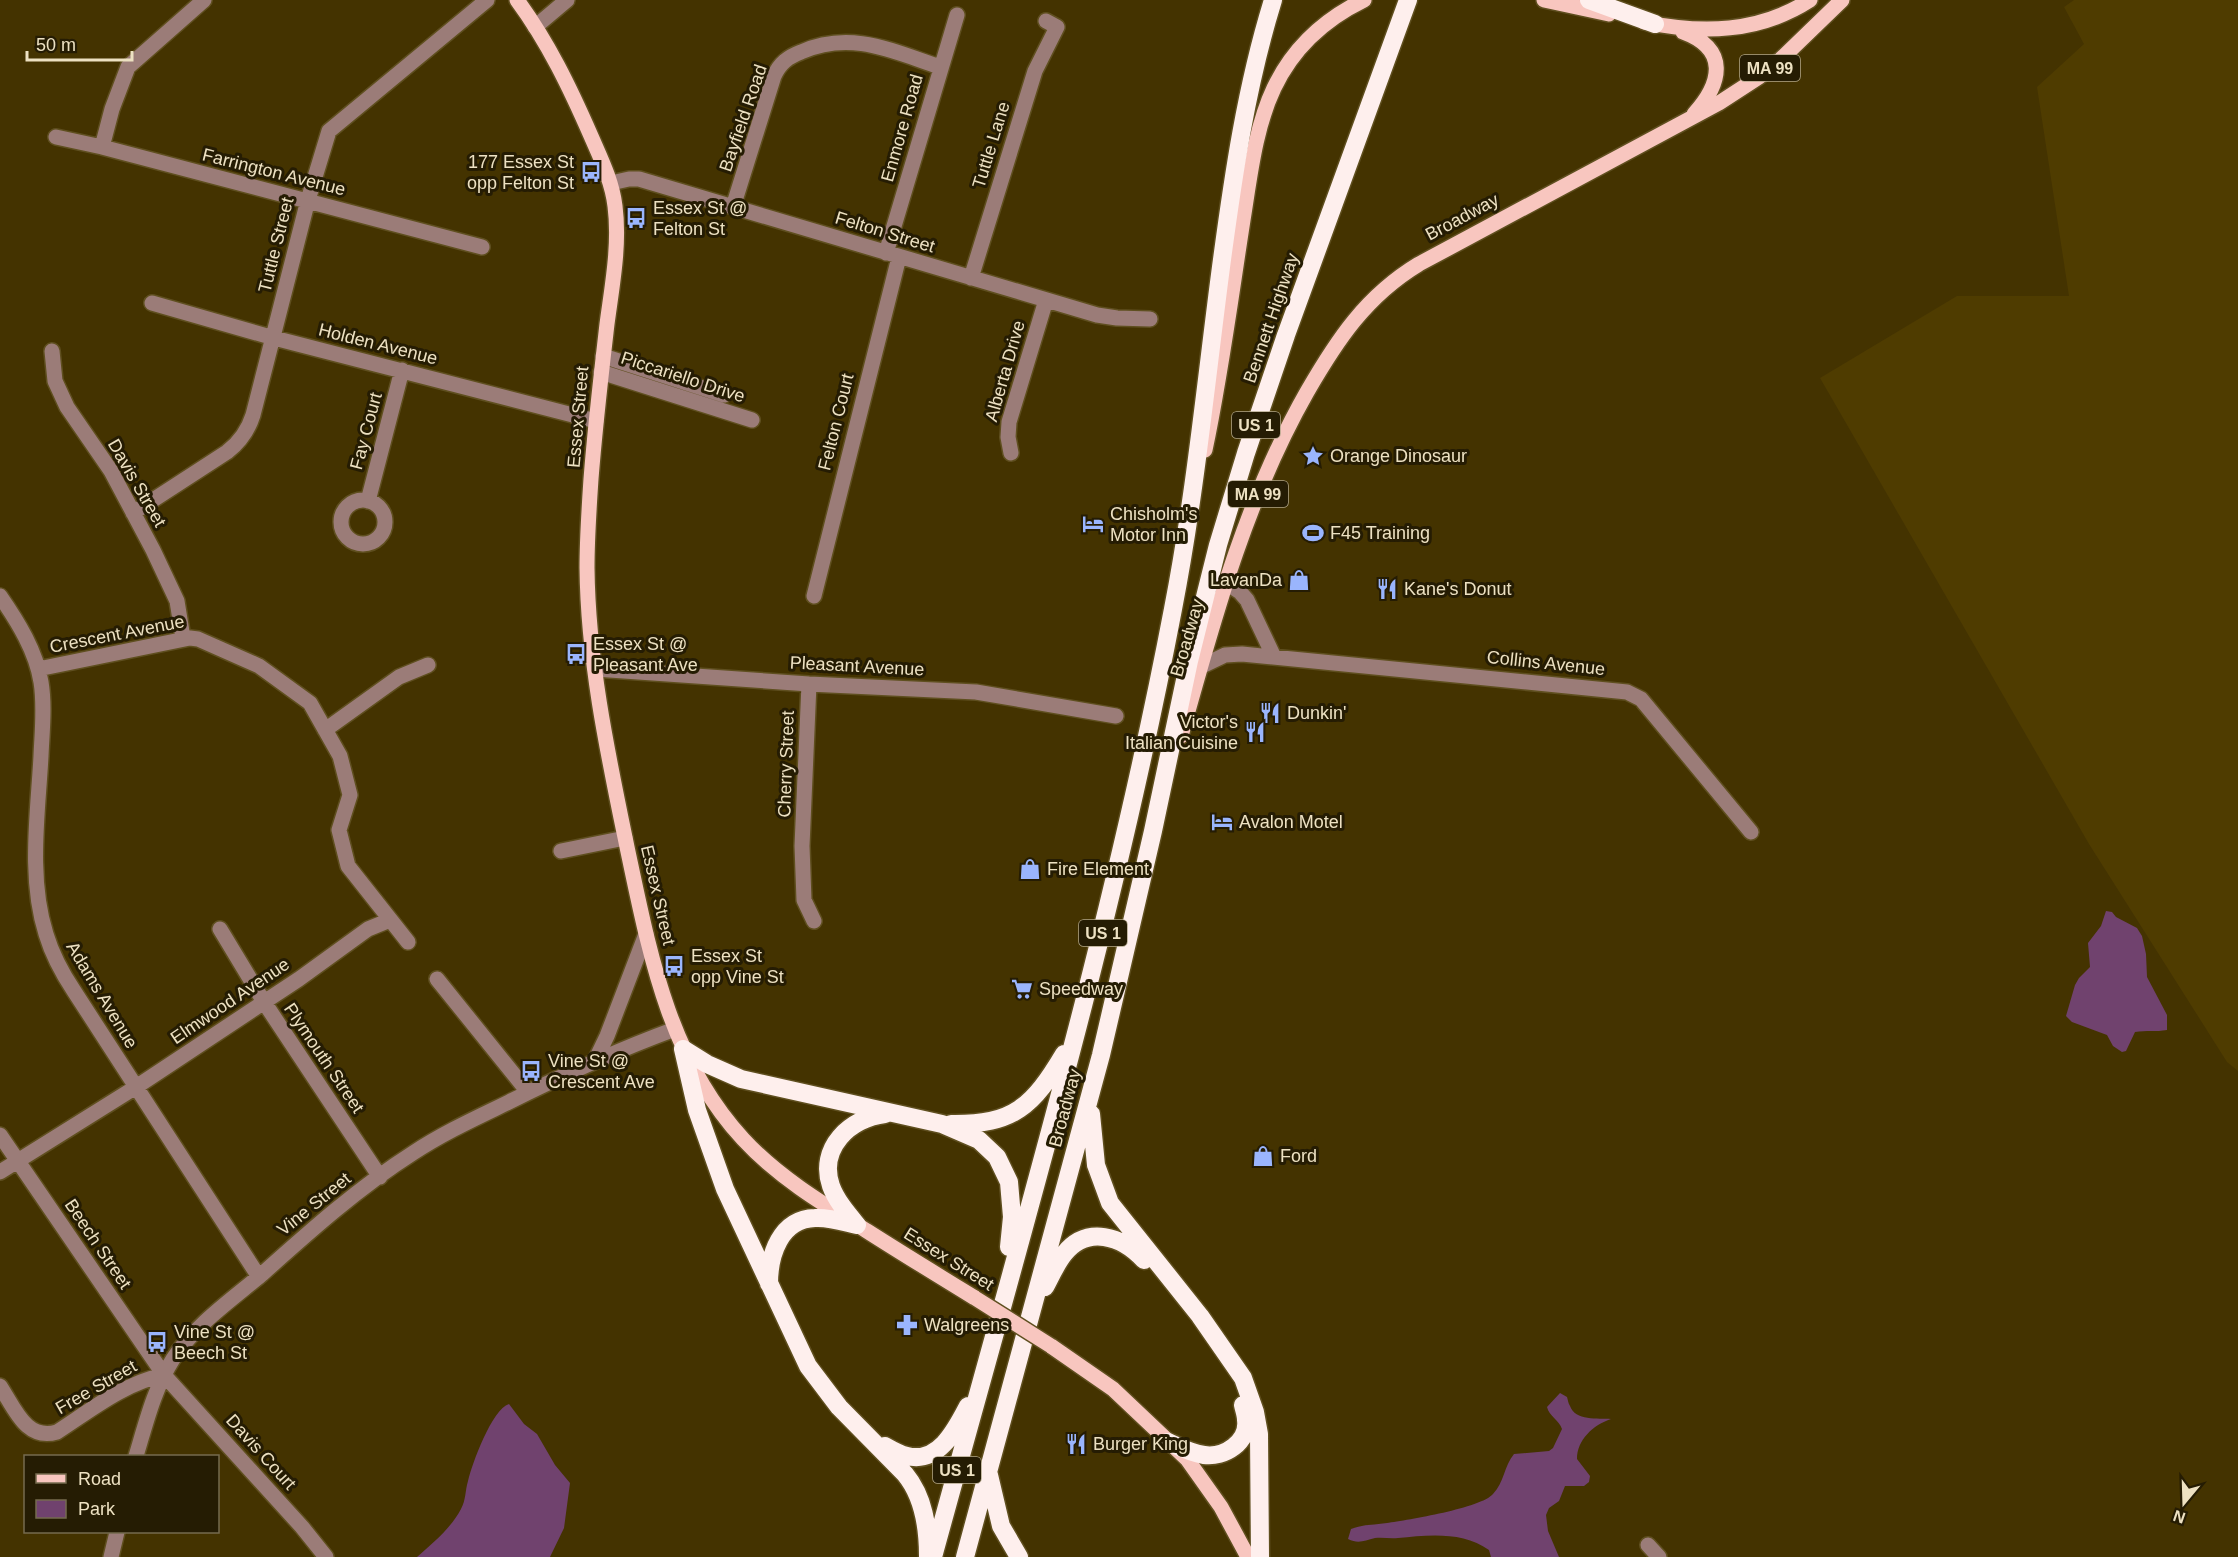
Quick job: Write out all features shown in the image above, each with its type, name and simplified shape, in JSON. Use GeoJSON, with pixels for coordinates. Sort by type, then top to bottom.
{"type":"FeatureCollection","features":[{"type":"Feature","properties":{"kind":"highway","name":"US 1"},"geometry":{"type":"LineString","coordinates":[[1182,559],[1236,160],[1258,51],[1273,0]]}},
{"type":"Feature","properties":{"kind":"highway","name":"Bennett Highway"},"geometry":{"type":"LineString","coordinates":[[1153,831],[1195,634],[1218,545],[1243,463],[1290,324],[1408,0]]}},
{"type":"Feature","properties":{"kind":"highway"},"geometry":{"type":"LineString","coordinates":[[1589,0],[1655,24]]}},
{"type":"Feature","properties":{"kind":"highway","name":"Broadway"},"geometry":{"type":"LineString","coordinates":[[933,1557],[1076,1034],[1115,881],[1160,675],[1182,559]]}},
{"type":"Feature","properties":{"kind":"highway","name":"Broadway"},"geometry":{"type":"LineString","coordinates":[[965,1557],[1090,1098],[1153,831]]}},
{"type":"Feature","properties":{"kind":"highway"},"geometry":{"type":"LineString","coordinates":[[942,1124],[989,1122],[1006,1117],[1022,1107],[1032,1100],[1050,1077],[1076,1034]]}},
{"type":"Feature","properties":{"kind":"highway"},"geometry":{"type":"LineString","coordinates":[[683,1049],[707,1064],[741,1079],[942,1124],[985,1145],[1003,1165],[1009,1182],[1012,1217],[1003,1302]]}},
{"type":"Feature","properties":{"kind":"highway"},"geometry":{"type":"LineString","coordinates":[[683,1049],[696,1103],[715,1164],[769,1284],[814,1375],[839,1407],[905,1474],[917,1491],[924,1515],[928,1557]]}},
{"type":"Feature","properties":{"kind":"highway"},"geometry":{"type":"LineString","coordinates":[[1090,1098],[1096,1165],[1110,1203],[1200,1316],[1243,1378],[1255,1412],[1259,1434],[1260,1557]]}},
{"type":"Feature","properties":{"kind":"highway"},"geometry":{"type":"LineString","coordinates":[[857,1225],[833,1189],[829,1173],[830,1157],[837,1140],[848,1128],[864,1119],[889,1113]]}},
{"type":"Feature","properties":{"kind":"highway"},"geometry":{"type":"LineString","coordinates":[[769,1284],[775,1245],[782,1234],[791,1227],[807,1219],[815,1218],[857,1225]]}},
{"type":"Feature","properties":{"kind":"highway"},"geometry":{"type":"LineString","coordinates":[[1030,1315],[1062,1257],[1076,1243],[1088,1238],[1105,1236],[1123,1243],[1134,1251],[1191,1318],[1237,1383],[1247,1422],[1238,1443],[1218,1455],[1196,1454],[1168,1442]]}},
{"type":"Feature","properties":{"kind":"highway"},"geometry":{"type":"LineString","coordinates":[[873,1441],[908,1456],[921,1457],[932,1454],[950,1436],[981,1383]]}},
{"type":"Feature","properties":{"kind":"highway"},"geometry":{"type":"LineString","coordinates":[[988,1472],[1002,1526],[1019,1557]]}},
{"type":"Feature","properties":{"kind":"main road","name":"Essex Street"},"geometry":{"type":"LineString","coordinates":[[517,0],[535,27],[573,96],[610,183],[616,209],[617,231],[596,421],[587,554],[589,604],[595,669],[625,838],[663,999],[683,1049],[710,1098],[744,1140],[791,1181],[1051,1346],[1113,1389],[1187,1459],[1221,1507],[1248,1557]]}},
{"type":"Feature","properties":{"kind":"main road","name":"Broadway"},"geometry":{"type":"LineString","coordinates":[[1182,559],[1211,423],[1250,178],[1266,108],[1282,73],[1304,44],[1333,18],[1364,0]]}},
{"type":"Feature","properties":{"kind":"main road"},"geometry":{"type":"LineString","coordinates":[[1545,0],[1680,30],[1698,39],[1710,50],[1715,63],[1716,79],[1712,92],[1686,122]]}},
{"type":"Feature","properties":{"kind":"main road"},"geometry":{"type":"LineString","coordinates":[[1655,24],[1703,30],[1744,27],[1773,18],[1810,0]]}},
{"type":"Feature","properties":{"kind":"main road","name":"Broadway"},"geometry":{"type":"LineString","coordinates":[[1153,831],[1200,667],[1260,487],[1283,437],[1327,359],[1350,325],[1371,300],[1391,282],[1419,264],[1730,97],[1795,46],[1842,0]]}},
{"type":"Feature","properties":{"kind":"street"},"geometry":{"type":"LineString","coordinates":[[102,147],[111,109],[128,67],[204,0]]}},
{"type":"Feature","properties":{"kind":"street","name":"Tuttle Street"},"geometry":{"type":"LineString","coordinates":[[133,513],[227,452],[244,436],[254,415],[308,200],[329,132],[487,0]]}},
{"type":"Feature","properties":{"kind":"street"},"geometry":{"type":"LineString","coordinates":[[535,27],[567,0]]}},
{"type":"Feature","properties":{"kind":"street","name":"Enmore Road"},"geometry":{"type":"LineString","coordinates":[[892,255],[940,67],[957,15]]}},
{"type":"Feature","properties":{"kind":"street","name":"Tuttle Lane"},"geometry":{"type":"LineString","coordinates":[[970,278],[1052,24]]}},
{"type":"Feature","properties":{"kind":"street","name":"Bayfield Road"},"geometry":{"type":"LineString","coordinates":[[733,207],[774,76],[785,60],[817,46],[854,41],[877,46],[940,67]]}},
{"type":"Feature","properties":{"kind":"street","name":"Farrington Avenue"},"geometry":{"type":"LineString","coordinates":[[56,137],[308,200],[482,247]]}},
{"type":"Feature","properties":{"kind":"street","name":"Felton Street"},"geometry":{"type":"LineString","coordinates":[[610,183],[639,179],[1097,315],[1150,319]]}},
{"type":"Feature","properties":{"kind":"street","name":"Felton Court"},"geometry":{"type":"LineString","coordinates":[[814,596],[892,255]]}},
{"type":"Feature","properties":{"kind":"street","name":"Alberta Drive"},"geometry":{"type":"LineString","coordinates":[[1011,453],[1008,422],[1046,300]]}},
{"type":"Feature","properties":{"kind":"street","name":"Holden Avenue"},"geometry":{"type":"LineString","coordinates":[[152,303],[273,338],[596,421]]}},
{"type":"Feature","properties":{"kind":"street","name":"Davis Street"},"geometry":{"type":"LineString","coordinates":[[52,351],[56,381],[67,407],[111,471],[177,601],[183,638]]}},
{"type":"Feature","properties":{"kind":"street"},"geometry":{"type":"LineString","coordinates":[[603,356],[724,395]]}},
{"type":"Feature","properties":{"kind":"street","name":"Fay Court"},"geometry":{"type":"LineString","coordinates":[[368,501],[402,370]]}},
{"type":"Feature","properties":{"kind":"street","name":"Piccariello Drive"},"geometry":{"type":"LineString","coordinates":[[601,372],[752,420]]}},
{"type":"Feature","properties":{"kind":"street"},"geometry":{"type":"LineString","coordinates":[[1226,584],[1240,592],[1246,600],[1274,657]]}},
{"type":"Feature","properties":{"kind":"street","name":"Adams Avenue"},"geometry":{"type":"LineString","coordinates":[[0,596],[18,624],[38,669],[42,693],[37,870],[43,925],[49,945],[65,978],[259,1276]]}},
{"type":"Feature","properties":{"kind":"street","name":"Crescent Avenue"},"geometry":{"type":"LineString","coordinates":[[38,669],[183,638],[198,639],[259,666],[310,704],[340,756],[350,795],[339,830],[348,866],[408,942]]}},
{"type":"Feature","properties":{"kind":"street","name":"Collins Avenue"},"geometry":{"type":"LineString","coordinates":[[1200,667],[1225,655],[1274,657],[1627,692],[1641,699],[1751,831]]}},
{"type":"Feature","properties":{"kind":"street"},"geometry":{"type":"LineString","coordinates":[[325,730],[399,677],[428,665]]}},
{"type":"Feature","properties":{"kind":"street","name":"Pleasant Avenue"},"geometry":{"type":"LineString","coordinates":[[595,669],[809,684],[976,692],[1116,716]]}},
{"type":"Feature","properties":{"kind":"street","name":"Cherry Street"},"geometry":{"type":"LineString","coordinates":[[809,684],[802,846],[804,900],[814,921]]}},
{"type":"Feature","properties":{"kind":"street"},"geometry":{"type":"LineString","coordinates":[[561,851],[625,838]]}},
{"type":"Feature","properties":{"kind":"street","name":"Elmwood Avenue"},"geometry":{"type":"LineString","coordinates":[[0,1172],[136,1087],[368,929],[390,920]]}},
{"type":"Feature","properties":{"kind":"street","name":"Plymouth Street"},"geometry":{"type":"LineString","coordinates":[[220,929],[264,1002],[380,1177]]}},
{"type":"Feature","properties":{"kind":"street"},"geometry":{"type":"LineString","coordinates":[[595,1061],[607,1036],[646,934]]}},
{"type":"Feature","properties":{"kind":"street"},"geometry":{"type":"LineString","coordinates":[[437,979],[528,1092]]}},
{"type":"Feature","properties":{"kind":"street","name":"Vine Street"},"geometry":{"type":"LineString","coordinates":[[136,1455],[149,1411],[164,1375],[184,1345],[259,1276],[349,1200],[431,1142],[528,1092],[595,1061],[675,1029]]}},
{"type":"Feature","properties":{"kind":"street","name":"Beech Street"},"geometry":{"type":"LineString","coordinates":[[0,1135],[164,1375]]}},
{"type":"Feature","properties":{"kind":"street","name":"Free Street"},"geometry":{"type":"LineString","coordinates":[[0,1386],[27,1426],[36,1433],[47,1435],[57,1432],[140,1382],[164,1375]]}},
{"type":"Feature","properties":{"kind":"street","name":"Davis Court"},"geometry":{"type":"LineString","coordinates":[[164,1375],[287,1510],[326,1557]]}},
{"type":"Feature","properties":{"kind":"street"},"geometry":{"type":"LineString","coordinates":[[111,1557],[117,1533]]}},
{"type":"Feature","properties":{"kind":"street"},"geometry":{"type":"LineString","coordinates":[[1648,1545],[1659,1557]]}},
{"type":"Feature","properties":{"kind":"shaded area"},"geometry":{"type":"Polygon","coordinates":[[[2074,0],[2238,0],[2238,1071],[2227,1062],[2089,844],[1820,378],[1957,296],[2069,296],[2037,87],[2084,44],[2064,7],[2074,0]]]}},
{"type":"Feature","properties":{"kind":"green space"},"geometry":{"type":"Polygon","coordinates":[[[2106,911],[2112,912],[2116,917],[2137,928],[2142,936],[2147,977],[2167,1015],[2167,1030],[2135,1032],[2126,1051],[2122,1052],[2113,1046],[2107,1035],[2072,1022],[2066,1016],[2075,985],[2090,967],[2088,943],[2101,926],[2106,911]]]}},
{"type":"Feature","properties":{"kind":"green space"},"geometry":{"type":"Polygon","coordinates":[[[1560,1393],[1567,1397],[1573,1411],[1577,1414],[1588,1418],[1611,1419],[1592,1429],[1580,1446],[1577,1459],[1590,1476],[1589,1482],[1584,1486],[1565,1486],[1559,1501],[1549,1508],[1546,1515],[1548,1531],[1559,1557],[1491,1557],[1489,1550],[1479,1544],[1457,1537],[1378,1538],[1358,1542],[1348,1539],[1351,1529],[1356,1527],[1443,1513],[1486,1499],[1497,1490],[1514,1454],[1549,1451],[1553,1448],[1562,1429],[1547,1407],[1560,1393]]]}},
{"type":"Feature","properties":{"kind":"green space"},"geometry":{"type":"Polygon","coordinates":[[[509,1404],[524,1424],[537,1434],[555,1465],[570,1483],[564,1528],[550,1557],[417,1557],[441,1535],[457,1516],[464,1502],[478,1450],[496,1416],[509,1404]]]}},
{"type":"Feature","properties":{"kind":"place","name":"177 Essex St opp Felton St"},"geometry":{"type":"Point","coordinates":[591,172]}},
{"type":"Feature","properties":{"kind":"place","name":"Essex St @ Felton St"},"geometry":{"type":"Point","coordinates":[636,218]}},
{"type":"Feature","properties":{"kind":"place","name":"Orange Dinosaur"},"geometry":{"type":"Point","coordinates":[1313,456]}},
{"type":"Feature","properties":{"kind":"place","name":"Chisholm's Motor Inn"},"geometry":{"type":"Point","coordinates":[1093,524]}},
{"type":"Feature","properties":{"kind":"place","name":"F45 Training"},"geometry":{"type":"Point","coordinates":[1313,533]}},
{"type":"Feature","properties":{"kind":"place","name":"LavanDa"},"geometry":{"type":"Point","coordinates":[1299,580]}},
{"type":"Feature","properties":{"kind":"place","name":"Kane's Donut"},"geometry":{"type":"Point","coordinates":[1387,589]}},
{"type":"Feature","properties":{"kind":"place","name":"Essex St @ Pleasant Ave"},"geometry":{"type":"Point","coordinates":[576,654]}},
{"type":"Feature","properties":{"kind":"place","name":"Dunkin'"},"geometry":{"type":"Point","coordinates":[1270,713]}},
{"type":"Feature","properties":{"kind":"place","name":"Victor's Italian Cuisine"},"geometry":{"type":"Point","coordinates":[1255,732]}},
{"type":"Feature","properties":{"kind":"place","name":"Avalon Motel"},"geometry":{"type":"Point","coordinates":[1222,822]}},
{"type":"Feature","properties":{"kind":"place","name":"Fire Element"},"geometry":{"type":"Point","coordinates":[1030,869]}},
{"type":"Feature","properties":{"kind":"place","name":"Essex St opp Vine St"},"geometry":{"type":"Point","coordinates":[674,966]}},
{"type":"Feature","properties":{"kind":"place","name":"Speedway"},"geometry":{"type":"Point","coordinates":[1022,989]}},
{"type":"Feature","properties":{"kind":"place","name":"Vine St @ Crescent Ave"},"geometry":{"type":"Point","coordinates":[531,1071]}},
{"type":"Feature","properties":{"kind":"place","name":"Ford"},"geometry":{"type":"Point","coordinates":[1263,1156]}},
{"type":"Feature","properties":{"kind":"place","name":"Walgreens"},"geometry":{"type":"Point","coordinates":[907,1325]}},
{"type":"Feature","properties":{"kind":"place","name":"Vine St @ Beech St"},"geometry":{"type":"Point","coordinates":[157,1342]}},
{"type":"Feature","properties":{"kind":"place","name":"Burger King"},"geometry":{"type":"Point","coordinates":[1076,1444]}}]}
